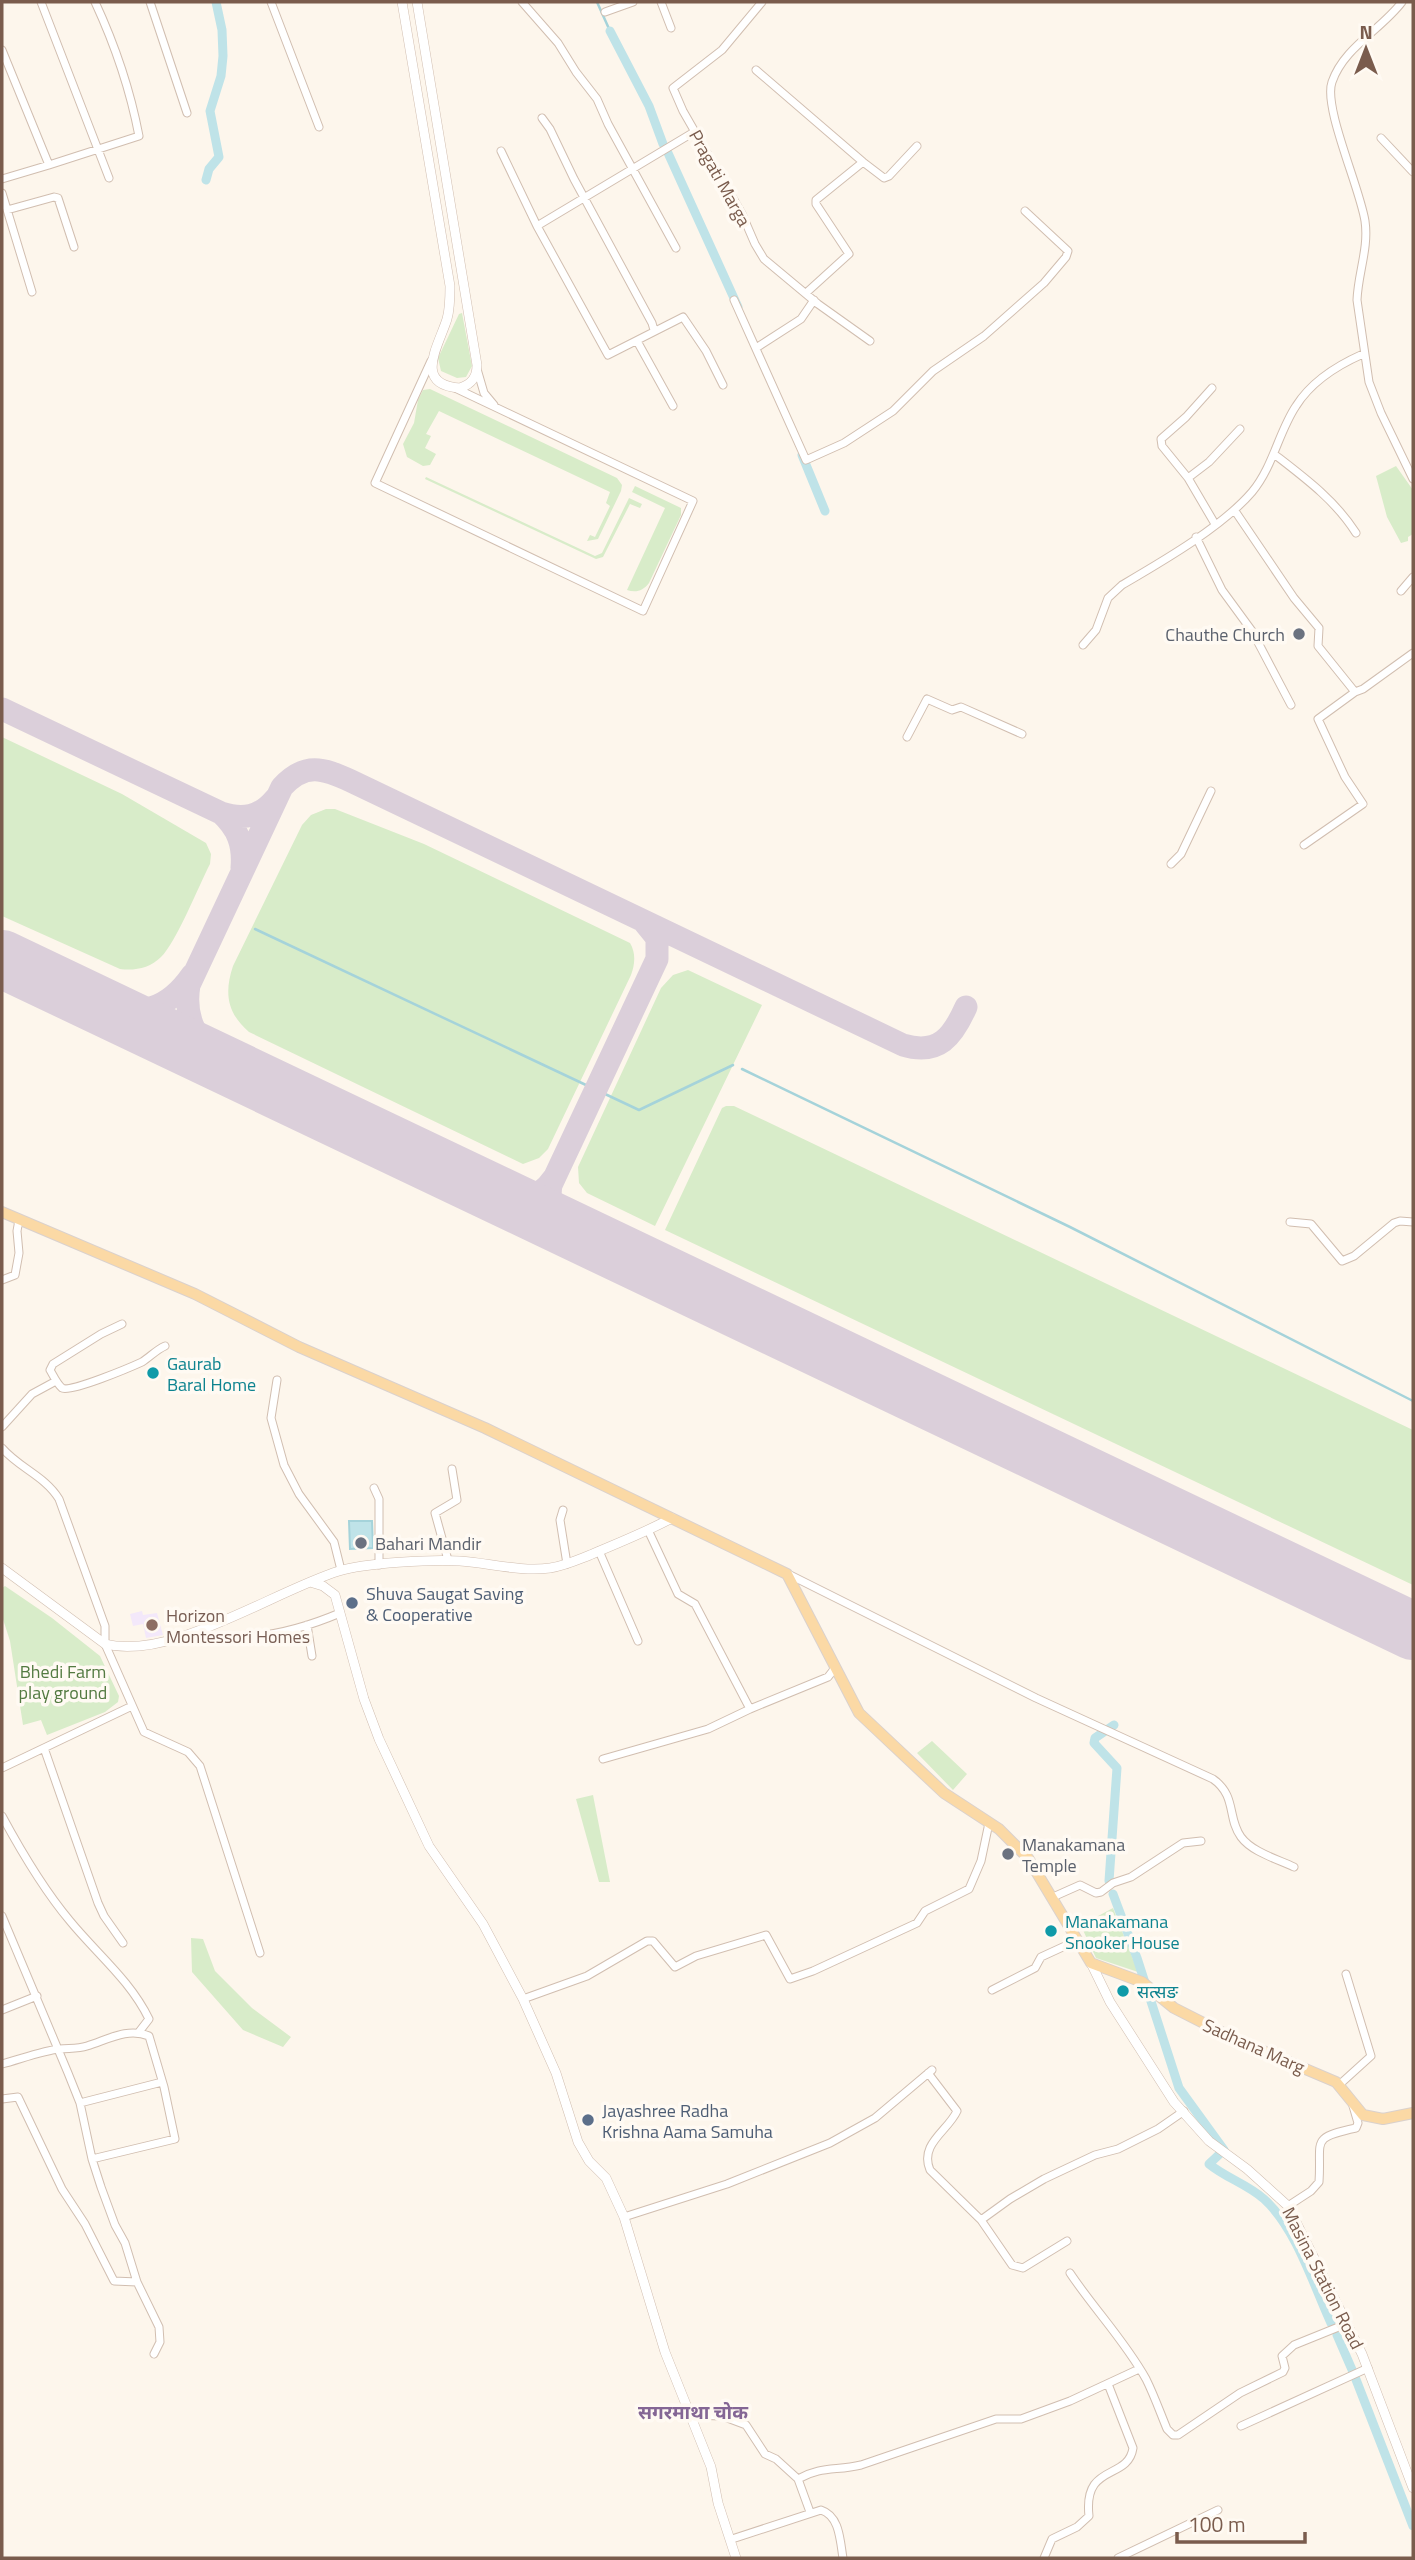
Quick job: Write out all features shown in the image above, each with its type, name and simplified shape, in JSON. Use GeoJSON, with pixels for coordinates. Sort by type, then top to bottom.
{"type":"FeatureCollection","features":[{"type":"Feature","properties":{"kind":"main road"},"geometry":{"type":"LineString","coordinates":[[2,1212],[195,1294],[299,1347],[485,1428],[787,1574],[859,1713],[944,1793],[989,1823],[1028,1858],[1054,1897],[1091,1963]]}},
{"type":"Feature","properties":{"kind":"main road","name":"Sadhana Marg"},"geometry":{"type":"LineString","coordinates":[[1091,1963],[1142,1982],[1174,2008],[1237,2040],[1339,2085]]}},
{"type":"Feature","properties":{"kind":"main road"},"geometry":{"type":"LineString","coordinates":[[1339,2085],[1352,2104],[1370,2118],[1383,2119],[1413,2113]]}},
{"type":"Feature","properties":{"kind":"street"},"geometry":{"type":"LineString","coordinates":[[41,2],[109,178]]}},
{"type":"Feature","properties":{"kind":"street"},"geometry":{"type":"LineString","coordinates":[[2,179],[139,136],[115,44],[95,2]]}},
{"type":"Feature","properties":{"kind":"street"},"geometry":{"type":"LineString","coordinates":[[150,2],[187,113]]}},
{"type":"Feature","properties":{"kind":"street"},"geometry":{"type":"LineString","coordinates":[[271,2],[319,127]]}},
{"type":"Feature","properties":{"kind":"street"},"geometry":{"type":"LineString","coordinates":[[402,2],[450,286],[448,316],[433,356],[375,483],[642,611],[692,501],[425,374]]}},
{"type":"Feature","properties":{"kind":"street"},"geometry":{"type":"LineString","coordinates":[[416,2],[477,365],[484,393],[502,411]]}},
{"type":"Feature","properties":{"kind":"street"},"geometry":{"type":"LineString","coordinates":[[522,2],[558,43],[597,99],[676,248]]}},
{"type":"Feature","properties":{"kind":"street"},"geometry":{"type":"LineString","coordinates":[[605,12],[634,2]]}},
{"type":"Feature","properties":{"kind":"street"},"geometry":{"type":"LineString","coordinates":[[660,2],[671,29]]}},
{"type":"Feature","properties":{"kind":"street","name":"Pragati Marga"},"geometry":{"type":"LineString","coordinates":[[762,2],[722,50],[673,88],[694,132],[742,214],[764,258],[814,300],[870,341]]}},
{"type":"Feature","properties":{"kind":"street"},"geometry":{"type":"LineString","coordinates":[[1402,2],[1350,54],[1329,90],[1333,116],[1365,221],[1363,268],[1357,287],[1357,300],[1369,382],[1413,479]]}},
{"type":"Feature","properties":{"kind":"street"},"geometry":{"type":"LineString","coordinates":[[2,50],[49,165]]}},
{"type":"Feature","properties":{"kind":"street"},"geometry":{"type":"LineString","coordinates":[[756,69],[884,178],[917,146]]}},
{"type":"Feature","properties":{"kind":"street"},"geometry":{"type":"LineString","coordinates":[[542,118],[654,330]]}},
{"type":"Feature","properties":{"kind":"street"},"geometry":{"type":"LineString","coordinates":[[537,226],[694,132]]}},
{"type":"Feature","properties":{"kind":"street"},"geometry":{"type":"LineString","coordinates":[[1381,138],[1413,172]]}},
{"type":"Feature","properties":{"kind":"street"},"geometry":{"type":"LineString","coordinates":[[500,150],[537,226],[608,355],[679,317],[685,318],[723,384]]}},
{"type":"Feature","properties":{"kind":"street"},"geometry":{"type":"LineString","coordinates":[[806,293],[849,254],[816,200],[863,162]]}},
{"type":"Feature","properties":{"kind":"street"},"geometry":{"type":"LineString","coordinates":[[2,193],[32,292]]}},
{"type":"Feature","properties":{"kind":"street"},"geometry":{"type":"LineString","coordinates":[[7,210],[58,198],[74,247]]}},
{"type":"Feature","properties":{"kind":"street"},"geometry":{"type":"LineString","coordinates":[[734,300],[806,460],[822,454],[887,415],[933,371],[984,336],[1056,270],[1068,251],[1025,211]]}},
{"type":"Feature","properties":{"kind":"street"},"geometry":{"type":"LineString","coordinates":[[756,348],[801,319],[814,300]]}},
{"type":"Feature","properties":{"kind":"street"},"geometry":{"type":"LineString","coordinates":[[637,341],[673,407]]}},
{"type":"Feature","properties":{"kind":"street"},"geometry":{"type":"LineString","coordinates":[[1083,645],[1096,630],[1108,598],[1122,585],[1235,511],[1255,488],[1296,405],[1323,377],[1341,364],[1363,354]]}},
{"type":"Feature","properties":{"kind":"street"},"geometry":{"type":"LineString","coordinates":[[433,356],[433,375],[445,384],[460,388],[475,377],[477,365]]}},
{"type":"Feature","properties":{"kind":"street"},"geometry":{"type":"LineString","coordinates":[[1212,388],[1177,426],[1161,439],[1162,446],[1188,478],[1215,524]]}},
{"type":"Feature","properties":{"kind":"street"},"geometry":{"type":"LineString","coordinates":[[1188,478],[1209,462],[1240,429]]}},
{"type":"Feature","properties":{"kind":"street"},"geometry":{"type":"LineString","coordinates":[[1274,454],[1330,500],[1356,533]]}},
{"type":"Feature","properties":{"kind":"street"},"geometry":{"type":"LineString","coordinates":[[1235,511],[1294,598],[1319,628],[1318,646],[1355,692]]}},
{"type":"Feature","properties":{"kind":"street"},"geometry":{"type":"LineString","coordinates":[[1196,537],[1222,590],[1252,631],[1291,705]]}},
{"type":"Feature","properties":{"kind":"street"},"geometry":{"type":"LineString","coordinates":[[1401,591],[1413,577]]}},
{"type":"Feature","properties":{"kind":"street"},"geometry":{"type":"LineString","coordinates":[[1304,845],[1363,804],[1345,777],[1318,719],[1413,653]]}},
{"type":"Feature","properties":{"kind":"street"},"geometry":{"type":"LineString","coordinates":[[907,737],[927,699],[953,710],[961,707],[1022,734]]}},
{"type":"Feature","properties":{"kind":"street"},"geometry":{"type":"LineString","coordinates":[[1171,864],[1181,854],[1211,790]]}},
{"type":"Feature","properties":{"kind":"street"},"geometry":{"type":"LineString","coordinates":[[2,1280],[15,1275],[19,1253],[19,1220]]}},
{"type":"Feature","properties":{"kind":"street"},"geometry":{"type":"LineString","coordinates":[[1290,1222],[1311,1224],[1342,1262],[1354,1256],[1394,1223],[1413,1222]]}},
{"type":"Feature","properties":{"kind":"street"},"geometry":{"type":"LineString","coordinates":[[122,1325],[101,1334],[53,1364],[50,1370],[62,1388],[77,1388],[142,1362],[165,1346]]}},
{"type":"Feature","properties":{"kind":"street"},"geometry":{"type":"LineString","coordinates":[[277,1380],[271,1418],[284,1465],[299,1494],[334,1542],[341,1570]]}},
{"type":"Feature","properties":{"kind":"street"},"geometry":{"type":"LineString","coordinates":[[2,1427],[32,1394],[56,1381]]}},
{"type":"Feature","properties":{"kind":"street"},"geometry":{"type":"LineString","coordinates":[[2,1448],[10,1458],[51,1486],[59,1499],[105,1626],[105,1644],[144,1732],[188,1752],[200,1766],[260,1953]]}},
{"type":"Feature","properties":{"kind":"street"},"geometry":{"type":"LineString","coordinates":[[448,1560],[435,1513],[457,1500],[452,1469]]}},
{"type":"Feature","properties":{"kind":"street"},"geometry":{"type":"LineString","coordinates":[[374,1488],[379,1499],[379,1565]]}},
{"type":"Feature","properties":{"kind":"street"},"geometry":{"type":"LineString","coordinates":[[563,1510],[561,1520],[567,1564]]}},
{"type":"Feature","properties":{"kind":"street"},"geometry":{"type":"LineString","coordinates":[[2,1567],[105,1644],[137,1647],[189,1633],[341,1570],[448,1560],[550,1568],[599,1551],[672,1518]]}},
{"type":"Feature","properties":{"kind":"street"},"geometry":{"type":"LineString","coordinates":[[648,1530],[678,1594],[695,1604],[750,1709]]}},
{"type":"Feature","properties":{"kind":"street"},"geometry":{"type":"LineString","coordinates":[[599,1551],[638,1641]]}},
{"type":"Feature","properties":{"kind":"street"},"geometry":{"type":"LineString","coordinates":[[787,1574],[1222,1785],[1228,1794],[1242,1839],[1252,1847],[1294,1867]]}},
{"type":"Feature","properties":{"kind":"street"},"geometry":{"type":"LineString","coordinates":[[310,1582],[323,1586],[335,1595],[364,1699],[379,1739],[429,1846],[483,1924],[523,1999],[556,2073],[578,2142],[589,2161],[606,2178],[624,2217],[665,2352],[711,2468],[718,2503],[732,2539],[736,2558]]}},
{"type":"Feature","properties":{"kind":"street"},"geometry":{"type":"LineString","coordinates":[[189,1633],[208,1637],[248,1637],[288,1631],[340,1613]]}},
{"type":"Feature","properties":{"kind":"street"},"geometry":{"type":"LineString","coordinates":[[307,1625],[312,1656]]}},
{"type":"Feature","properties":{"kind":"street"},"geometry":{"type":"LineString","coordinates":[[603,1759],[708,1729],[828,1677],[835,1668]]}},
{"type":"Feature","properties":{"kind":"street"},"geometry":{"type":"LineString","coordinates":[[2,1768],[132,1706]]}},
{"type":"Feature","properties":{"kind":"street"},"geometry":{"type":"LineString","coordinates":[[44,1748],[98,1903],[123,1943]]}},
{"type":"Feature","properties":{"kind":"street"},"geometry":{"type":"LineString","coordinates":[[2,1816],[27,1863],[70,1921],[124,1979],[142,2005],[149,2019],[139,2032]]}},
{"type":"Feature","properties":{"kind":"street"},"geometry":{"type":"LineString","coordinates":[[523,1999],[580,1979],[647,1941],[653,1941],[675,1967],[696,1956],[766,1935],[790,1979],[813,1971],[917,1923],[925,1910],[969,1889],[981,1861],[989,1823]]}},
{"type":"Feature","properties":{"kind":"street"},"geometry":{"type":"LineString","coordinates":[[1054,1897],[1080,1885],[1096,1893],[1101,1892],[1114,1883],[1139,1873],[1184,1843],[1201,1841]]}},
{"type":"Feature","properties":{"kind":"street"},"geometry":{"type":"LineString","coordinates":[[2,1916],[80,2103],[92,2159],[115,2225],[125,2243],[137,2282],[159,2327],[160,2342],[154,2354]]}},
{"type":"Feature","properties":{"kind":"street"},"geometry":{"type":"LineString","coordinates":[[992,1990],[1035,1968],[1041,1956],[1078,1940]]}},
{"type":"Feature","properties":{"kind":"street","name":"Masina Station Road"},"geometry":{"type":"LineString","coordinates":[[1091,1963],[1110,2002],[1174,2102],[1209,2141],[1247,2169],[1288,2206],[1368,2368],[1413,2488]]}},
{"type":"Feature","properties":{"kind":"street"},"geometry":{"type":"LineString","coordinates":[[1339,2085],[1371,2056],[1346,1974]]}},
{"type":"Feature","properties":{"kind":"street"},"geometry":{"type":"LineString","coordinates":[[2,2010],[37,1996]]}},
{"type":"Feature","properties":{"kind":"street"},"geometry":{"type":"LineString","coordinates":[[2,2064],[59,2049],[88,2046],[100,2039],[139,2032],[149,2036],[175,2139],[92,2159]]}},
{"type":"Feature","properties":{"kind":"street"},"geometry":{"type":"LineString","coordinates":[[624,2217],[727,2184],[830,2143],[875,2118],[930,2071],[957,2111],[928,2149],[927,2163],[930,2170],[981,2220],[1012,2265],[1017,2268],[1023,2268],[1067,2241]]}},
{"type":"Feature","properties":{"kind":"street"},"geometry":{"type":"LineString","coordinates":[[80,2103],[162,2082]]}},
{"type":"Feature","properties":{"kind":"street"},"geometry":{"type":"LineString","coordinates":[[2,2099],[19,2096],[61,2189],[85,2224],[114,2281],[137,2282]]}},
{"type":"Feature","properties":{"kind":"street"},"geometry":{"type":"LineString","coordinates":[[1288,2206],[1311,2191],[1319,2182],[1321,2140],[1333,2132],[1356,2128],[1358,2123],[1352,2104]]}},
{"type":"Feature","properties":{"kind":"street"},"geometry":{"type":"LineString","coordinates":[[981,2220],[1044,2179],[1095,2155],[1118,2149],[1158,2129],[1184,2111]]}},
{"type":"Feature","properties":{"kind":"street"},"geometry":{"type":"LineString","coordinates":[[1070,2273],[1111,2326],[1146,2379],[1172,2435],[1178,2435],[1240,2393],[1283,2372],[1285,2368],[1282,2356],[1294,2345],[1346,2324]]}},
{"type":"Feature","properties":{"kind":"street"},"geometry":{"type":"LineString","coordinates":[[1241,2426],[1368,2368]]}},
{"type":"Feature","properties":{"kind":"street"},"geometry":{"type":"LineString","coordinates":[[798,2479],[812,2471],[831,2467],[838,2471],[861,2465],[996,2419],[1021,2419],[1139,2369]]}},
{"type":"Feature","properties":{"kind":"street"},"geometry":{"type":"LineString","coordinates":[[1044,2558],[1052,2539],[1077,2527],[1088,2516],[1089,2490],[1132,2455],[1133,2448],[1108,2384]]}},
{"type":"Feature","properties":{"kind":"street"},"geometry":{"type":"LineString","coordinates":[[690,2414],[722,2416],[747,2426],[765,2454],[776,2459],[798,2479],[810,2512]]}},
{"type":"Feature","properties":{"kind":"street"},"geometry":{"type":"LineString","coordinates":[[732,2539],[821,2510],[832,2516],[843,2558]]}},
{"type":"Feature","properties":{"kind":"street"},"geometry":{"type":"LineString","coordinates":[[1118,2558],[1218,2510]]}},
{"type":"Feature","properties":{"kind":"shaded area","name":"Horizon Montessori Homes"},"geometry":{"type":"Polygon","coordinates":[[[142,1611],[143,1615],[157,1613],[163,1635],[146,1638],[143,1624],[133,1626],[130,1614],[142,1611]]]}},
{"type":"Feature","properties":{"kind":"green space"},"geometry":{"type":"Polygon","coordinates":[[[462,313],[472,366],[466,377],[457,378],[441,371],[438,358],[459,314],[462,313]]]}},
{"type":"Feature","properties":{"kind":"green space"},"geometry":{"type":"Polygon","coordinates":[[[430,389],[617,478],[622,485],[621,491],[598,539],[587,541],[590,535],[595,537],[610,506],[606,503],[610,492],[439,411],[426,434],[431,436],[425,448],[436,454],[430,465],[423,466],[407,457],[403,444],[414,423],[418,400],[423,390],[430,389]]]}},
{"type":"Feature","properties":{"kind":"green space"},"geometry":{"type":"Polygon","coordinates":[[[1396,466],[1413,490],[1413,534],[1408,537],[1408,541],[1401,543],[1387,517],[1376,476],[1396,466]]]}},
{"type":"Feature","properties":{"kind":"green space"},"geometry":{"type":"Polygon","coordinates":[[[426,477],[595,556],[602,553],[629,498],[642,504],[640,508],[630,504],[603,557],[596,559],[425,479],[426,477]]]}},
{"type":"Feature","properties":{"kind":"green space"},"geometry":{"type":"Polygon","coordinates":[[[635,486],[681,508],[681,515],[649,583],[639,591],[627,590],[665,508],[632,492],[635,486]]]}},
{"type":"Feature","properties":{"kind":"green space"},"geometry":{"type":"Polygon","coordinates":[[[2,737],[122,794],[206,843],[211,854],[210,864],[173,940],[157,961],[142,968],[120,969],[2,916],[2,737]]]}},
{"type":"Feature","properties":{"kind":"green space"},"geometry":{"type":"Polygon","coordinates":[[[326,809],[335,809],[424,844],[630,943],[634,959],[631,975],[548,1149],[539,1158],[523,1164],[249,1032],[236,1017],[228,994],[233,966],[302,825],[311,815],[326,809]]]}},
{"type":"Feature","properties":{"kind":"green space"},"geometry":{"type":"Polygon","coordinates":[[[688,970],[762,1005],[655,1226],[587,1193],[579,1183],[578,1167],[661,988],[673,975],[688,970]]]}},
{"type":"Feature","properties":{"kind":"green space"},"geometry":{"type":"Polygon","coordinates":[[[734,1106],[1413,1430],[1413,1585],[665,1230],[722,1108],[734,1106]]]}},
{"type":"Feature","properties":{"kind":"green space","name":"Bhedi Farm play ground"},"geometry":{"type":"Polygon","coordinates":[[[5,1586],[52,1618],[100,1656],[119,1696],[118,1702],[105,1712],[47,1735],[41,1720],[23,1725],[10,1641],[2,1616],[2,1588],[5,1586]]]}},
{"type":"Feature","properties":{"kind":"green space"},"geometry":{"type":"Polygon","coordinates":[[[932,1741],[967,1774],[953,1790],[917,1753],[932,1741]]]}},
{"type":"Feature","properties":{"kind":"green space"},"geometry":{"type":"Polygon","coordinates":[[[593,1795],[610,1882],[599,1882],[576,1799],[593,1795]]]}},
{"type":"Feature","properties":{"kind":"green space"},"geometry":{"type":"Polygon","coordinates":[[[1113,1908],[1138,1972],[1096,1958],[1082,1928],[1087,1922],[1113,1908]]]}},
{"type":"Feature","properties":{"kind":"green space"},"geometry":{"type":"Polygon","coordinates":[[[191,1938],[203,1939],[215,1971],[252,2008],[291,2037],[283,2047],[243,2030],[192,1972],[191,1938]]]}},
{"type":"Feature","properties":{"kind":"water"},"geometry":{"type":"Polygon","coordinates":[[[349,1521],[372,1521],[373,1548],[350,1549],[349,1521]]]}},
{"type":"Feature","properties":{"kind":"waterway"},"geometry":{"type":"LineString","coordinates":[[206,180],[209,169],[219,157],[210,111],[221,76],[223,56],[222,30],[216,2]]}},
{"type":"Feature","properties":{"kind":"waterway"},"geometry":{"type":"LineString","coordinates":[[597,2],[610,31]]}},
{"type":"Feature","properties":{"kind":"waterway"},"geometry":{"type":"LineString","coordinates":[[610,31],[649,106],[663,144]]}},
{"type":"Feature","properties":{"kind":"waterway"},"geometry":{"type":"LineString","coordinates":[[668,153],[738,307]]}},
{"type":"Feature","properties":{"kind":"waterway"},"geometry":{"type":"LineString","coordinates":[[802,455],[825,511]]}},
{"type":"Feature","properties":{"kind":"waterway"},"geometry":{"type":"LineString","coordinates":[[255,929],[639,1110],[733,1065]]}},
{"type":"Feature","properties":{"kind":"waterway"},"geometry":{"type":"LineString","coordinates":[[742,1069],[1070,1227],[1413,1401]]}},
{"type":"Feature","properties":{"kind":"waterway"},"geometry":{"type":"LineString","coordinates":[[1109,1881],[1117,1768],[1094,1743],[1095,1738],[1114,1725]]}},
{"type":"Feature","properties":{"kind":"waterway"},"geometry":{"type":"LineString","coordinates":[[1113,1894],[1137,1958],[1179,2088],[1224,2150],[1209,2164],[1257,2194],[1275,2211],[1295,2241],[1331,2323]]}},
{"type":"Feature","properties":{"kind":"waterway"},"geometry":{"type":"LineString","coordinates":[[1337,2335],[1353,2372]]}},
{"type":"Feature","properties":{"kind":"waterway"},"geometry":{"type":"LineString","coordinates":[[1355,2377],[1413,2526]]}},
{"type":"Feature","properties":{"kind":"taxiway"},"geometry":{"type":"LineString","coordinates":[[2,709],[221,813]]}},
{"type":"Feature","properties":{"kind":"taxiway"},"geometry":{"type":"LineString","coordinates":[[224,1065],[194,1030],[188,1009],[189,985],[282,787],[299,774],[315,770],[351,781],[903,1045],[926,1048],[943,1041],[956,1027],[966,1007]]}},
{"type":"Feature","properties":{"kind":"taxiway"},"geometry":{"type":"LineString","coordinates":[[242,868],[239,838],[221,813],[251,815],[263,810],[275,799]]}},
{"type":"Feature","properties":{"kind":"taxiway"},"geometry":{"type":"LineString","coordinates":[[575,1232],[555,1212],[551,1200],[551,1185],[657,959],[657,938],[644,922]]}},
{"type":"Feature","properties":{"kind":"taxiway"},"geometry":{"type":"LineString","coordinates":[[100,1006],[128,1010],[152,1008],[173,996],[192,975]]}},
{"type":"Feature","properties":{"kind":"taxiway"},"geometry":{"type":"LineString","coordinates":[[496,1194],[528,1197],[541,1191],[553,1179]]}},
{"type":"Feature","properties":{"kind":"runway"},"geometry":{"type":"LineString","coordinates":[[2,959],[1413,1631]]}},
{"type":"Feature","properties":{"kind":"place","name":"Chauthe Church"},"geometry":{"type":"Point","coordinates":[1299,634]}},
{"type":"Feature","properties":{"kind":"place","name":"Gaurab Baral Home"},"geometry":{"type":"Point","coordinates":[153,1373]}},
{"type":"Feature","properties":{"kind":"place","name":"Bahari Mandir"},"geometry":{"type":"Point","coordinates":[361,1543]}},
{"type":"Feature","properties":{"kind":"place","name":"Shuva Saugat Saving & Cooperative"},"geometry":{"type":"Point","coordinates":[352,1603]}},
{"type":"Feature","properties":{"kind":"place","name":"Horizon Montessori Homes"},"geometry":{"type":"Point","coordinates":[152,1625]}},
{"type":"Feature","properties":{"kind":"place","name":"Manakamana Temple"},"geometry":{"type":"Point","coordinates":[1008,1854]}},
{"type":"Feature","properties":{"kind":"place","name":"Manakamana Snooker House"},"geometry":{"type":"Point","coordinates":[1051,1931]}},
{"type":"Feature","properties":{"kind":"place","name":"सत्सङ"},"geometry":{"type":"Point","coordinates":[1123,1991]}},
{"type":"Feature","properties":{"kind":"place","name":"Jayashree Radha Krishna Aama Samuha"},"geometry":{"type":"Point","coordinates":[588,2120]}},
{"type":"Feature","properties":{"kind":"district","name":"सगरमाथा चोक"},"geometry":{"type":"Point","coordinates":[693,2411]}}]}
